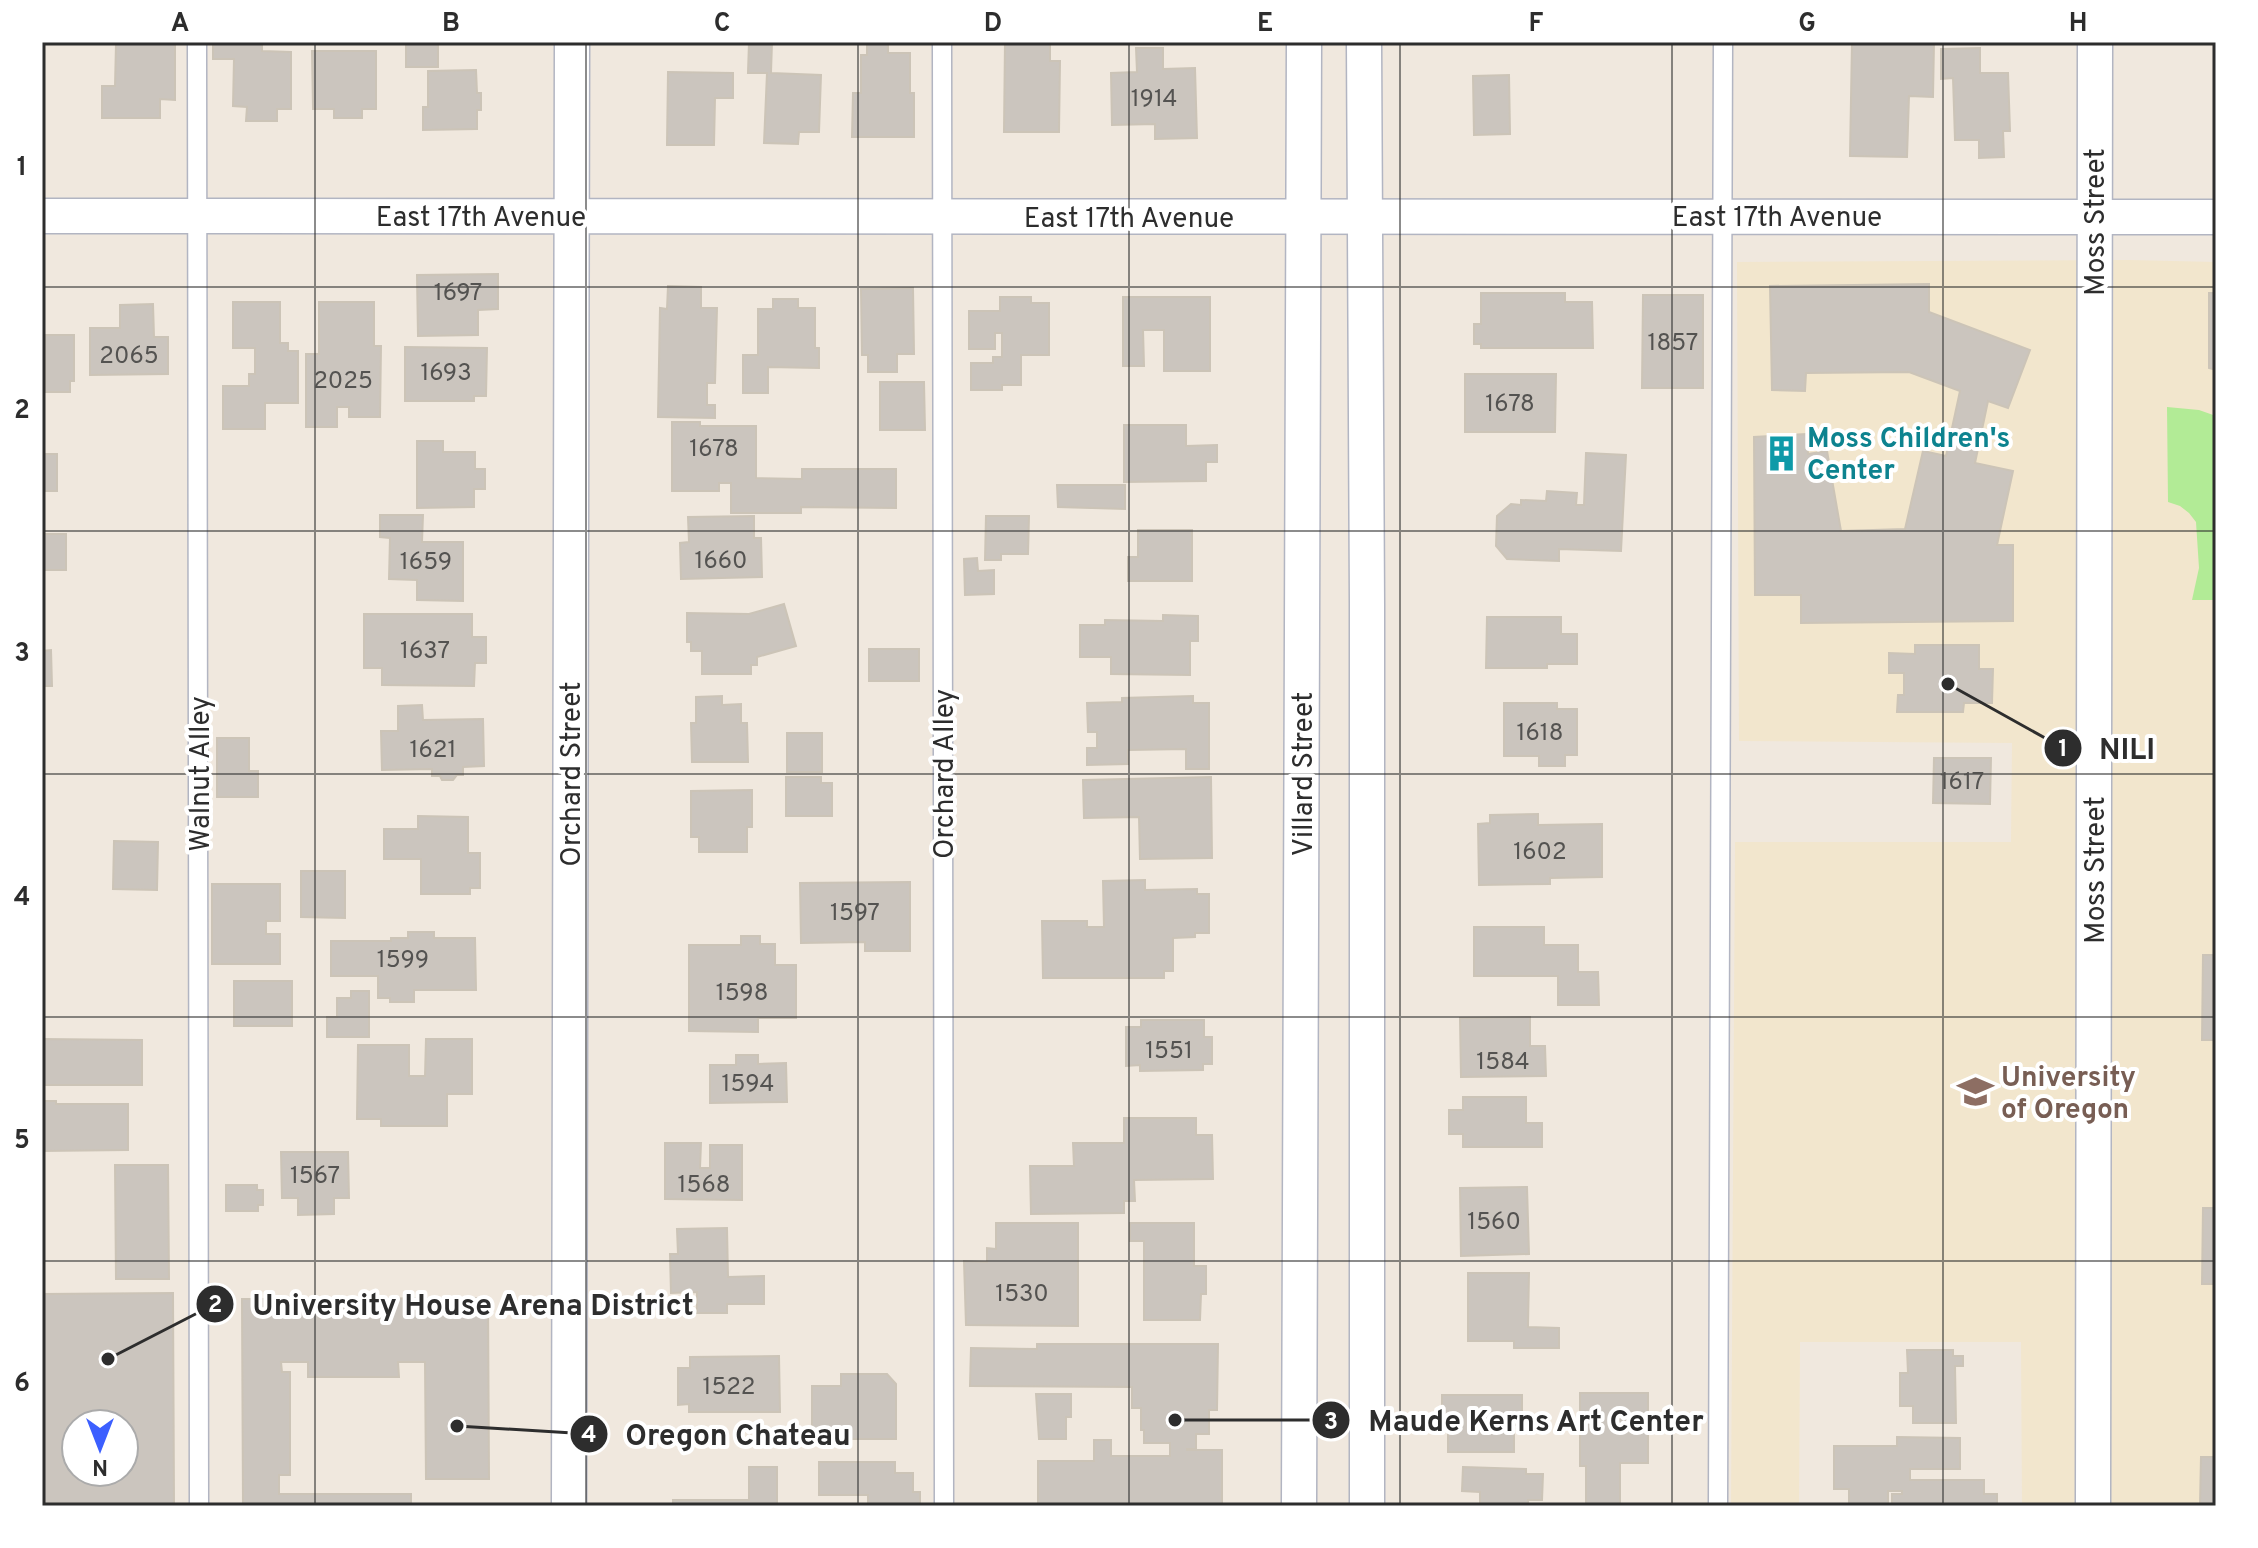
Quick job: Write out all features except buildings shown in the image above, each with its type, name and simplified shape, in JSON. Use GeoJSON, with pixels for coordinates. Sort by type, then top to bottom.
{"type":"FeatureCollection","features":[{"type":"Feature","properties":{"kind":"street","name":"Orchard Street"},"geometry":{"type":"LineString","coordinates":[[569,1506],[572,42]]}},
{"type":"Feature","properties":{"kind":"street","name":"Villard Street"},"geometry":{"type":"LineString","coordinates":[[1299,1506],[1304,42]]}},
{"type":"Feature","properties":{"kind":"street"},"geometry":{"type":"LineString","coordinates":[[1364,42],[1367,1506]]}},
{"type":"Feature","properties":{"kind":"street","name":"Moss Street"},"geometry":{"type":"LineString","coordinates":[[2093,1506],[2095,42]]}},
{"type":"Feature","properties":{"kind":"street","name":"East 17th Avenue"},"geometry":{"type":"LineString","coordinates":[[42,216],[2216,217]]}},
{"type":"Feature","properties":{"kind":"lane","name":"Walnut Alley"},"geometry":{"type":"LineString","coordinates":[[197,42],[199,1506]]}},
{"type":"Feature","properties":{"kind":"lane","name":"Orchard Alley"},"geometry":{"type":"LineString","coordinates":[[942,42],[944,1506]]}},
{"type":"Feature","properties":{"kind":"lane"},"geometry":{"type":"LineString","coordinates":[[1718,1506],[1723,42]]}},
{"type":"Feature","properties":{"kind":"shaded area","name":"University of Oregon"},"geometry":{"type":"Polygon","coordinates":[[[1737,262],[2216,262],[2216,1506],[2022,1506],[2021,1342],[1800,1342],[1799,1506],[1731,1506],[1735,842],[2011,842],[2012,743],[1739,741],[1737,262]]]}},
{"type":"Feature","properties":{"kind":"green space"},"geometry":{"type":"Polygon","coordinates":[[[2167,407],[2199,410],[2216,416],[2216,600],[2192,600],[2199,568],[2196,522],[2180,506],[2168,502],[2167,407]]]}},
{"type":"Feature","properties":{"kind":"place","name":"Moss Children's Center"},"geometry":{"type":"Point","coordinates":[1781,453]}},
{"type":"Feature","properties":{"kind":"place","name":"NILI"},"geometry":{"type":"Point","coordinates":[1948,684]}},
{"type":"Feature","properties":{"kind":"place","name":"University of Oregon"},"geometry":{"type":"Point","coordinates":[1975,1092]}},
{"type":"Feature","properties":{"kind":"place","name":"University House Arena District"},"geometry":{"type":"Point","coordinates":[108,1359]}},
{"type":"Feature","properties":{"kind":"place","name":"Maude Kerns Art Center"},"geometry":{"type":"Point","coordinates":[1175,1420]}},
{"type":"Feature","properties":{"kind":"place","name":"Oregon Chateau"},"geometry":{"type":"Point","coordinates":[457,1426]}}]}
